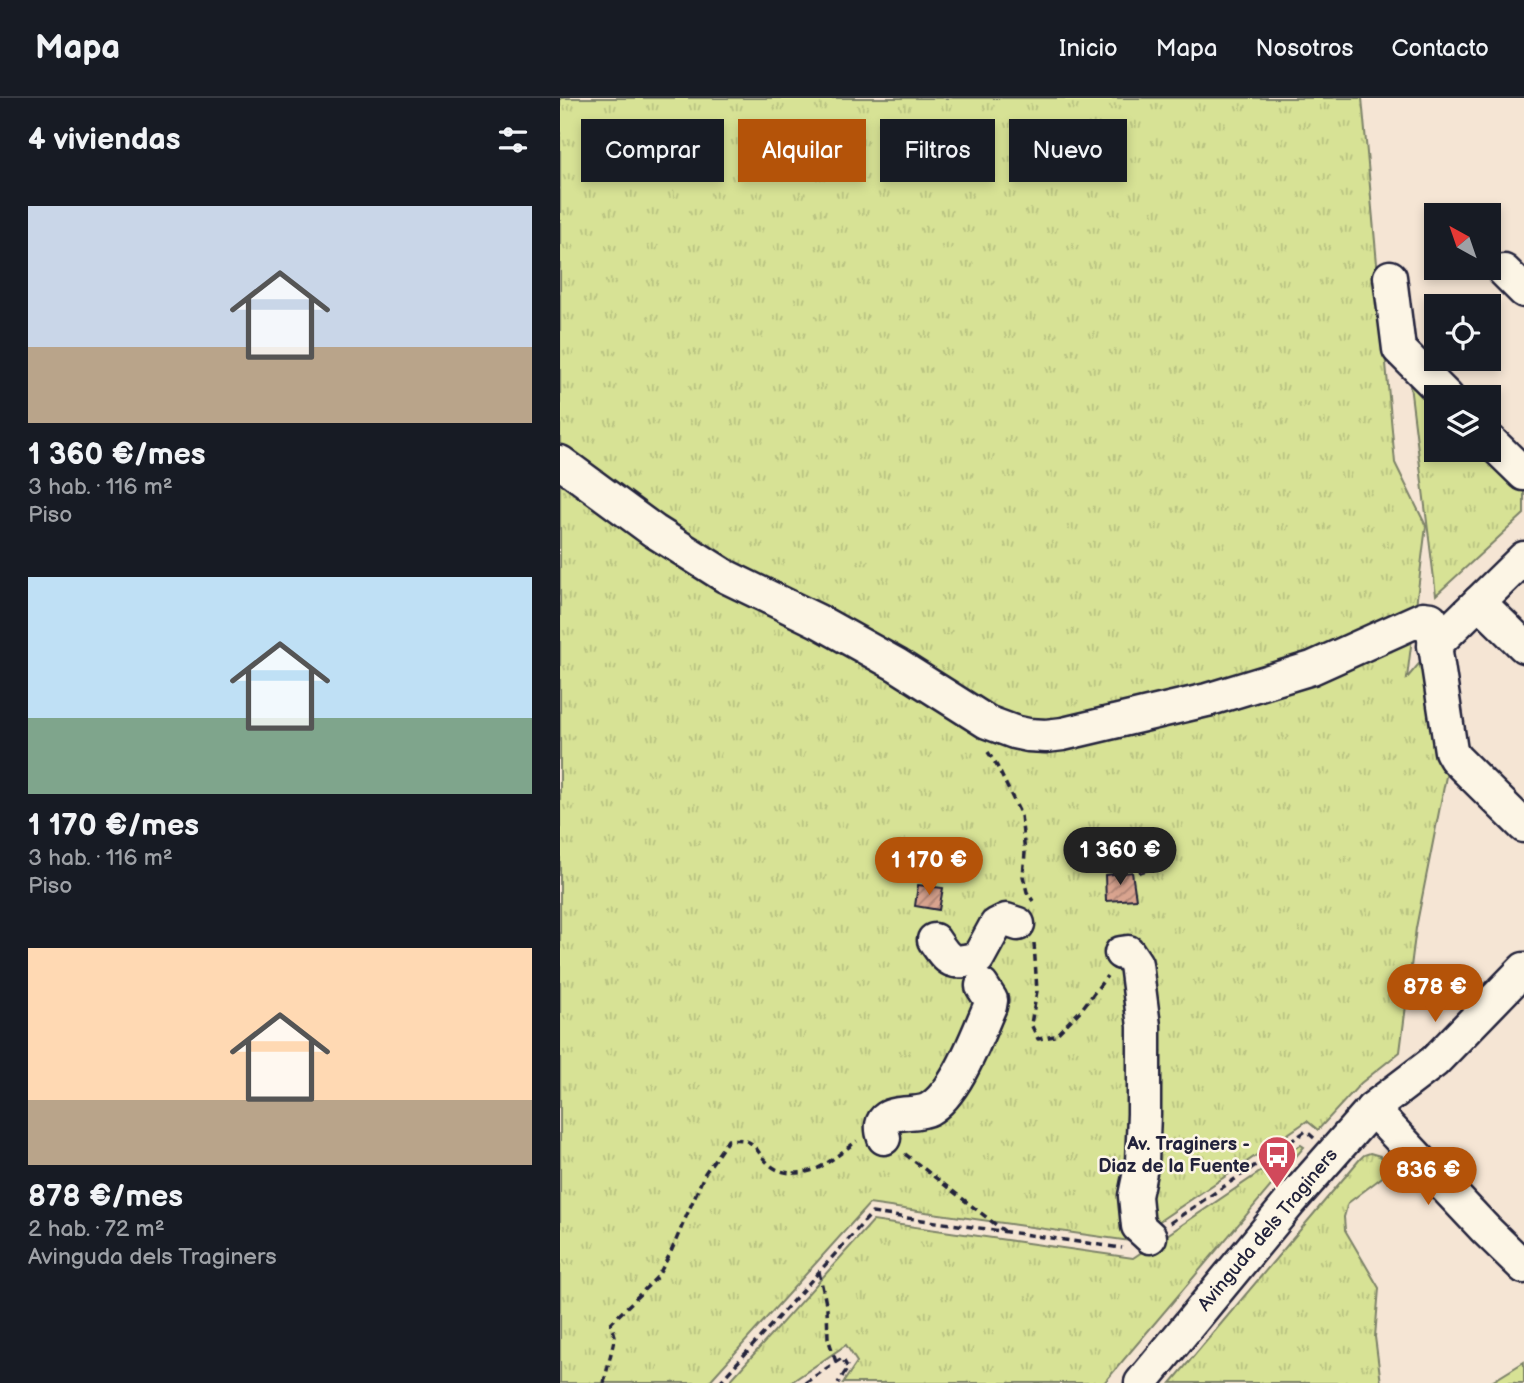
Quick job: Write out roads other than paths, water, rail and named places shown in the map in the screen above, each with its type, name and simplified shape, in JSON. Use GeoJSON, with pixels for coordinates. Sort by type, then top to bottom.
{"type":"FeatureCollection","features":[{"type":"Feature","properties":{"kind":"street"},"geometry":{"type":"LineString","coordinates":[[1390,276],[1399,349],[1435,385]]}},
{"type":"Feature","properties":{"kind":"street"},"geometry":{"type":"LineString","coordinates":[[1501,452],[1524,474]]}},
{"type":"Feature","properties":{"kind":"street"},"geometry":{"type":"LineString","coordinates":[[560,462],[654,531],[725,576],[818,621],[897,665],[994,725],[1028,735],[1063,734],[1207,700],[1312,668],[1423,618],[1433,633],[1451,751],[1524,826]]}},
{"type":"Feature","properties":{"kind":"street"},"geometry":{"type":"LineString","coordinates":[[1433,633],[1479,602],[1524,558]]}},
{"type":"Feature","properties":{"kind":"street"},"geometry":{"type":"LineString","coordinates":[[1479,602],[1524,646]]}},
{"type":"Feature","properties":{"kind":"street"},"geometry":{"type":"LineString","coordinates":[[933,940],[945,956],[959,962],[978,958],[996,925],[1026,913]]}},
{"type":"Feature","properties":{"kind":"street"},"geometry":{"type":"LineString","coordinates":[[1121,953],[1128,953],[1136,964],[1144,1026],[1142,1162],[1135,1196],[1138,1226],[1150,1237]]}},
{"type":"Feature","properties":{"kind":"street","name":"Avinguda dels Traginers"},"geometry":{"type":"LineString","coordinates":[[1141,1383],[1290,1202],[1372,1109],[1435,1061],[1524,969]]}},
{"type":"Feature","properties":{"kind":"street"},"geometry":{"type":"LineString","coordinates":[[883,1134],[882,1124],[888,1117],[929,1109],[957,1078],[990,1006],[991,1000],[982,986]]}},
{"type":"Feature","properties":{"kind":"street"},"geometry":{"type":"LineString","coordinates":[[1372,1109],[1524,1267]]}},
{"type":"Feature","properties":{"kind":"place","name":"Av. Traginers - Diaz de la Fuente"},"geometry":{"type":"Point","coordinates":[1277,1189]}}]}
